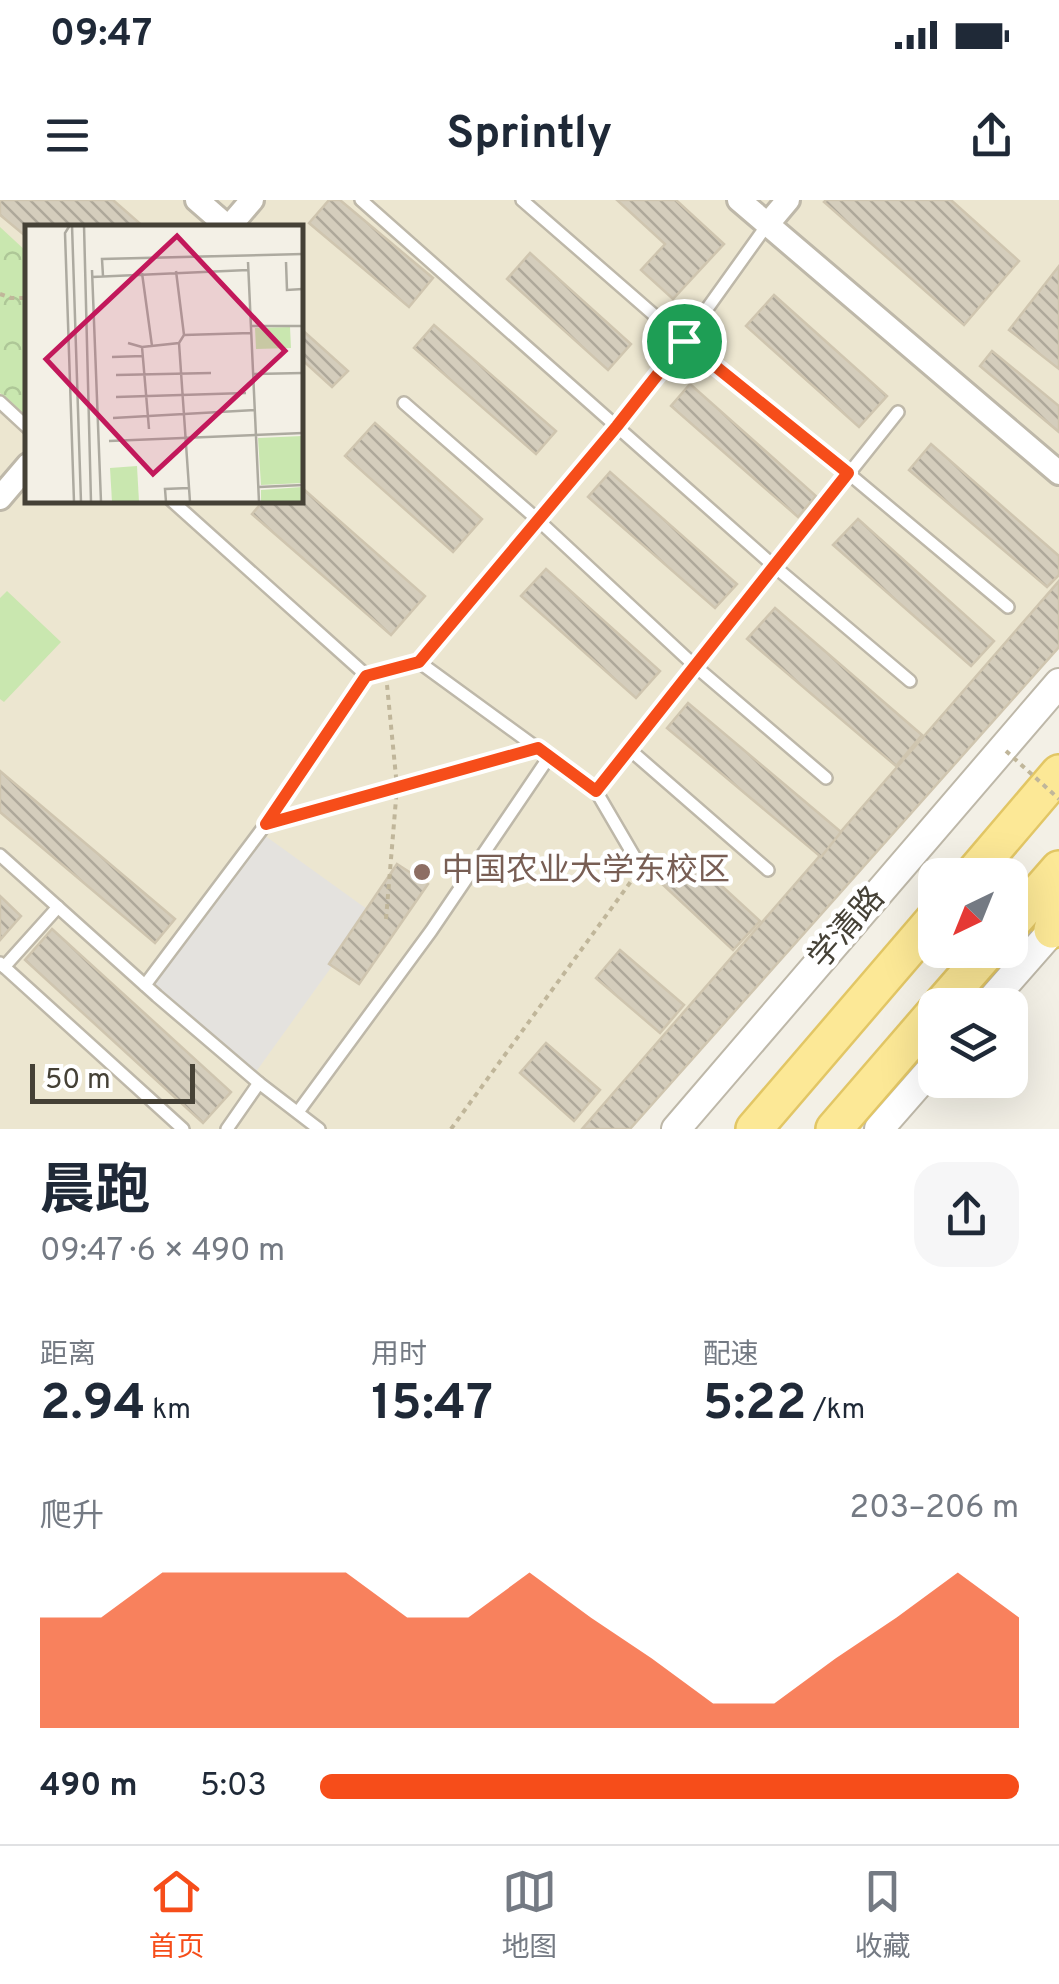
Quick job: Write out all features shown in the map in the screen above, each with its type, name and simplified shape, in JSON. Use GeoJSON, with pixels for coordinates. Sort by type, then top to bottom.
{"type":"FeatureCollection","features":[{"type":"Feature","properties":{"kind":"main road"},"geometry":{"type":"LineString","coordinates":[[987,858],[1059,774]]}},
{"type":"Feature","properties":{"kind":"main road"},"geometry":{"type":"LineString","coordinates":[[1028,905],[1059,869]]}},
{"type":"Feature","properties":{"kind":"main road","name":"学清路"},"geometry":{"type":"LineString","coordinates":[[754,1129],[918,938]]}},
{"type":"Feature","properties":{"kind":"main road"},"geometry":{"type":"LineString","coordinates":[[956,988],[973,968]]}},
{"type":"Feature","properties":{"kind":"main road"},"geometry":{"type":"LineString","coordinates":[[834,1129],[918,1032]]}},
{"type":"Feature","properties":{"kind":"street"},"geometry":{"type":"LineString","coordinates":[[197,200],[226,225]]}},
{"type":"Feature","properties":{"kind":"street"},"geometry":{"type":"LineString","coordinates":[[230,225],[252,200]]}},
{"type":"Feature","properties":{"kind":"street"},"geometry":{"type":"LineString","coordinates":[[739,200],[1059,473]]}},
{"type":"Feature","properties":{"kind":"street"},"geometry":{"type":"LineString","coordinates":[[767,225],[788,200]]}},
{"type":"Feature","properties":{"kind":"street"},"geometry":{"type":"LineString","coordinates":[[0,498],[25,469]]}},
{"type":"Feature","properties":{"kind":"street","name":"学清路"},"geometry":{"type":"LineString","coordinates":[[676,1129],[1059,682]]}},
{"type":"Feature","properties":{"kind":"street"},"geometry":{"type":"LineString","coordinates":[[1001,988],[1057,919]]}},
{"type":"Feature","properties":{"kind":"street"},"geometry":{"type":"LineString","coordinates":[[879,1129],[918,1084]]}},
{"type":"Feature","properties":{"kind":"lane"},"geometry":{"type":"LineString","coordinates":[[361,200],[774,566],[910,680]]}},
{"type":"Feature","properties":{"kind":"lane"},"geometry":{"type":"LineString","coordinates":[[522,200],[684,341],[1008,606]]}},
{"type":"Feature","properties":{"kind":"lane"},"geometry":{"type":"LineString","coordinates":[[145,985],[266,824],[366,676],[419,662],[617,426],[767,225]]}},
{"type":"Feature","properties":{"kind":"lane"},"geometry":{"type":"LineString","coordinates":[[0,402],[25,425]]}},
{"type":"Feature","properties":{"kind":"lane"},"geometry":{"type":"LineString","coordinates":[[404,403],[538,520],[695,666],[826,778]]}},
{"type":"Feature","properties":{"kind":"lane"},"geometry":{"type":"LineString","coordinates":[[596,791],[898,412]]}},
{"type":"Feature","properties":{"kind":"lane"},"geometry":{"type":"LineString","coordinates":[[172,502],[366,676]]}},
{"type":"Feature","properties":{"kind":"lane"},"geometry":{"type":"LineString","coordinates":[[419,662],[596,791],[640,868]]}},
{"type":"Feature","properties":{"kind":"lane"},"geometry":{"type":"LineString","coordinates":[[629,750],[768,870]]}},
{"type":"Feature","properties":{"kind":"lane"},"geometry":{"type":"LineString","coordinates":[[298,1112],[431,931],[549,757]]}},
{"type":"Feature","properties":{"kind":"lane"},"geometry":{"type":"LineString","coordinates":[[0,854],[145,985],[320,1129]]}},
{"type":"Feature","properties":{"kind":"lane"},"geometry":{"type":"LineString","coordinates":[[58,907],[2,965],[184,1129]]}},
{"type":"Feature","properties":{"kind":"lane"},"geometry":{"type":"LineString","coordinates":[[226,1129],[259,1082]]}},
{"type":"Feature","properties":{"kind":"path"},"geometry":{"type":"LineString","coordinates":[[0,294],[25,298]]}},
{"type":"Feature","properties":{"kind":"path"},"geometry":{"type":"LineString","coordinates":[[386,670],[396,787],[386,919]]}},
{"type":"Feature","properties":{"kind":"path"},"geometry":{"type":"LineString","coordinates":[[266,824],[538,748]]}},
{"type":"Feature","properties":{"kind":"path"},"geometry":{"type":"LineString","coordinates":[[1006,752],[1059,799]]}},
{"type":"Feature","properties":{"kind":"path"},"geometry":{"type":"LineString","coordinates":[[450,1129],[640,868]]}},
{"type":"Feature","properties":{"kind":"shaded area","name":"中国农业大学东校区"},"geometry":{"type":"Polygon","coordinates":[[[0,200],[1059,200],[1059,615],[628,1129],[0,1129],[0,200]]]}},
{"type":"Feature","properties":{"kind":"shaded area"},"geometry":{"type":"Polygon","coordinates":[[[264,835],[371,912],[253,1076],[150,990],[264,835]]]}},
{"type":"Feature","properties":{"kind":"green space"},"geometry":{"type":"Polygon","coordinates":[[[0,227],[25,250],[25,416],[0,393],[0,227]]]}},
{"type":"Feature","properties":{"kind":"green space"},"geometry":{"type":"Polygon","coordinates":[[[7,591],[61,642],[4,702],[0,699],[0,598],[7,591]]]}},
{"type":"Feature","properties":{"kind":"building"},"geometry":{"type":"Polygon","coordinates":[[[0,200],[113,200],[142,225],[25,225],[25,236],[0,215],[0,200]]]}},
{"type":"Feature","properties":{"kind":"building"},"geometry":{"type":"Polygon","coordinates":[[[329,200],[340,200],[433,278],[409,307],[309,223],[329,200]]]}},
{"type":"Feature","properties":{"kind":"building"},"geometry":{"type":"Polygon","coordinates":[[[617,200],[676,200],[724,244],[673,299],[641,270],[665,244],[617,200]]]}},
{"type":"Feature","properties":{"kind":"building"},"geometry":{"type":"Polygon","coordinates":[[[826,200],[951,200],[1019,261],[964,325],[826,200]]]}},
{"type":"Feature","properties":{"kind":"building"},"geometry":{"type":"Polygon","coordinates":[[[530,253],[631,344],[608,370],[507,279],[530,253]]]}},
{"type":"Feature","properties":{"kind":"building"},"geometry":{"type":"Polygon","coordinates":[[[1059,266],[1059,369],[1009,330],[1059,266]]]}},
{"type":"Feature","properties":{"kind":"building"},"geometry":{"type":"Polygon","coordinates":[[[774,295],[887,396],[859,427],[746,326],[774,295]]]}},
{"type":"Feature","properties":{"kind":"building"},"geometry":{"type":"Polygon","coordinates":[[[434,325],[556,431],[536,454],[414,348],[434,325]]]}},
{"type":"Feature","properties":{"kind":"building"},"geometry":{"type":"Polygon","coordinates":[[[302,330],[348,371],[332,387],[302,360],[302,330]]]}},
{"type":"Feature","properties":{"kind":"building"},"geometry":{"type":"Polygon","coordinates":[[[992,351],[1059,406],[1059,432],[980,366],[992,351]]]}},
{"type":"Feature","properties":{"kind":"building"},"geometry":{"type":"Polygon","coordinates":[[[690,384],[816,496],[798,517],[671,406],[690,384]]]}},
{"type":"Feature","properties":{"kind":"building"},"geometry":{"type":"Polygon","coordinates":[[[375,423],[482,519],[453,552],[345,456],[375,423]]]}},
{"type":"Feature","properties":{"kind":"building"},"geometry":{"type":"Polygon","coordinates":[[[931,444],[1059,556],[1059,575],[1047,587],[909,470],[931,444]]]}},
{"type":"Feature","properties":{"kind":"building"},"geometry":{"type":"Polygon","coordinates":[[[610,472],[737,584],[715,608],[588,497],[610,472]]]}},
{"type":"Feature","properties":{"kind":"building"},"geometry":{"type":"Polygon","coordinates":[[[302,488],[425,596],[391,635],[252,514],[262,502],[302,502],[302,488]]]}},
{"type":"Feature","properties":{"kind":"building"},"geometry":{"type":"Polygon","coordinates":[[[858,519],[994,641],[971,666],[833,545],[858,519]]]}},
{"type":"Feature","properties":{"kind":"building"},"geometry":{"type":"Polygon","coordinates":[[[546,569],[660,671],[636,698],[521,596],[546,569]]]}},
{"type":"Feature","properties":{"kind":"building"},"geometry":{"type":"Polygon","coordinates":[[[1059,581],[1059,647],[630,1129],[582,1129],[1059,581]]]}},
{"type":"Feature","properties":{"kind":"building"},"geometry":{"type":"Polygon","coordinates":[[[775,608],[922,735],[896,766],[747,639],[775,608]]]}},
{"type":"Feature","properties":{"kind":"building"},"geometry":{"type":"Polygon","coordinates":[[[688,703],[841,832],[821,857],[667,728],[688,703]]]}},
{"type":"Feature","properties":{"kind":"building"},"geometry":{"type":"Polygon","coordinates":[[[0,771],[175,919],[155,943],[0,812],[0,771]]]}},
{"type":"Feature","properties":{"kind":"building"},"geometry":{"type":"Polygon","coordinates":[[[687,854],[760,921],[733,950],[661,883],[687,854]]]}},
{"type":"Feature","properties":{"kind":"building"},"geometry":{"type":"Polygon","coordinates":[[[397,864],[428,884],[359,984],[329,964],[397,864]]]}},
{"type":"Feature","properties":{"kind":"building"},"geometry":{"type":"Polygon","coordinates":[[[0,896],[21,916],[0,940],[0,896]]]}},
{"type":"Feature","properties":{"kind":"building"},"geometry":{"type":"Polygon","coordinates":[[[52,929],[231,1092],[203,1123],[25,960],[52,929]]]}},
{"type":"Feature","properties":{"kind":"building"},"geometry":{"type":"Polygon","coordinates":[[[620,950],[684,1005],[660,1033],[596,978],[620,950]]]}},
{"type":"Feature","properties":{"kind":"building"},"geometry":{"type":"Polygon","coordinates":[[[546,1043],[600,1090],[574,1121],[520,1073],[546,1043]]]}},
{"type":"Feature","properties":{"kind":"place","name":"中国农业大学东校区"},"geometry":{"type":"Point","coordinates":[422,872]}},
{"type":"Feature","properties":{"kind":"route"},"geometry":{"type":"LineString","coordinates":[[684,341],[848,473],[596,791],[538,748],[266,824],[366,676],[419,662],[684,341]]}}]}
